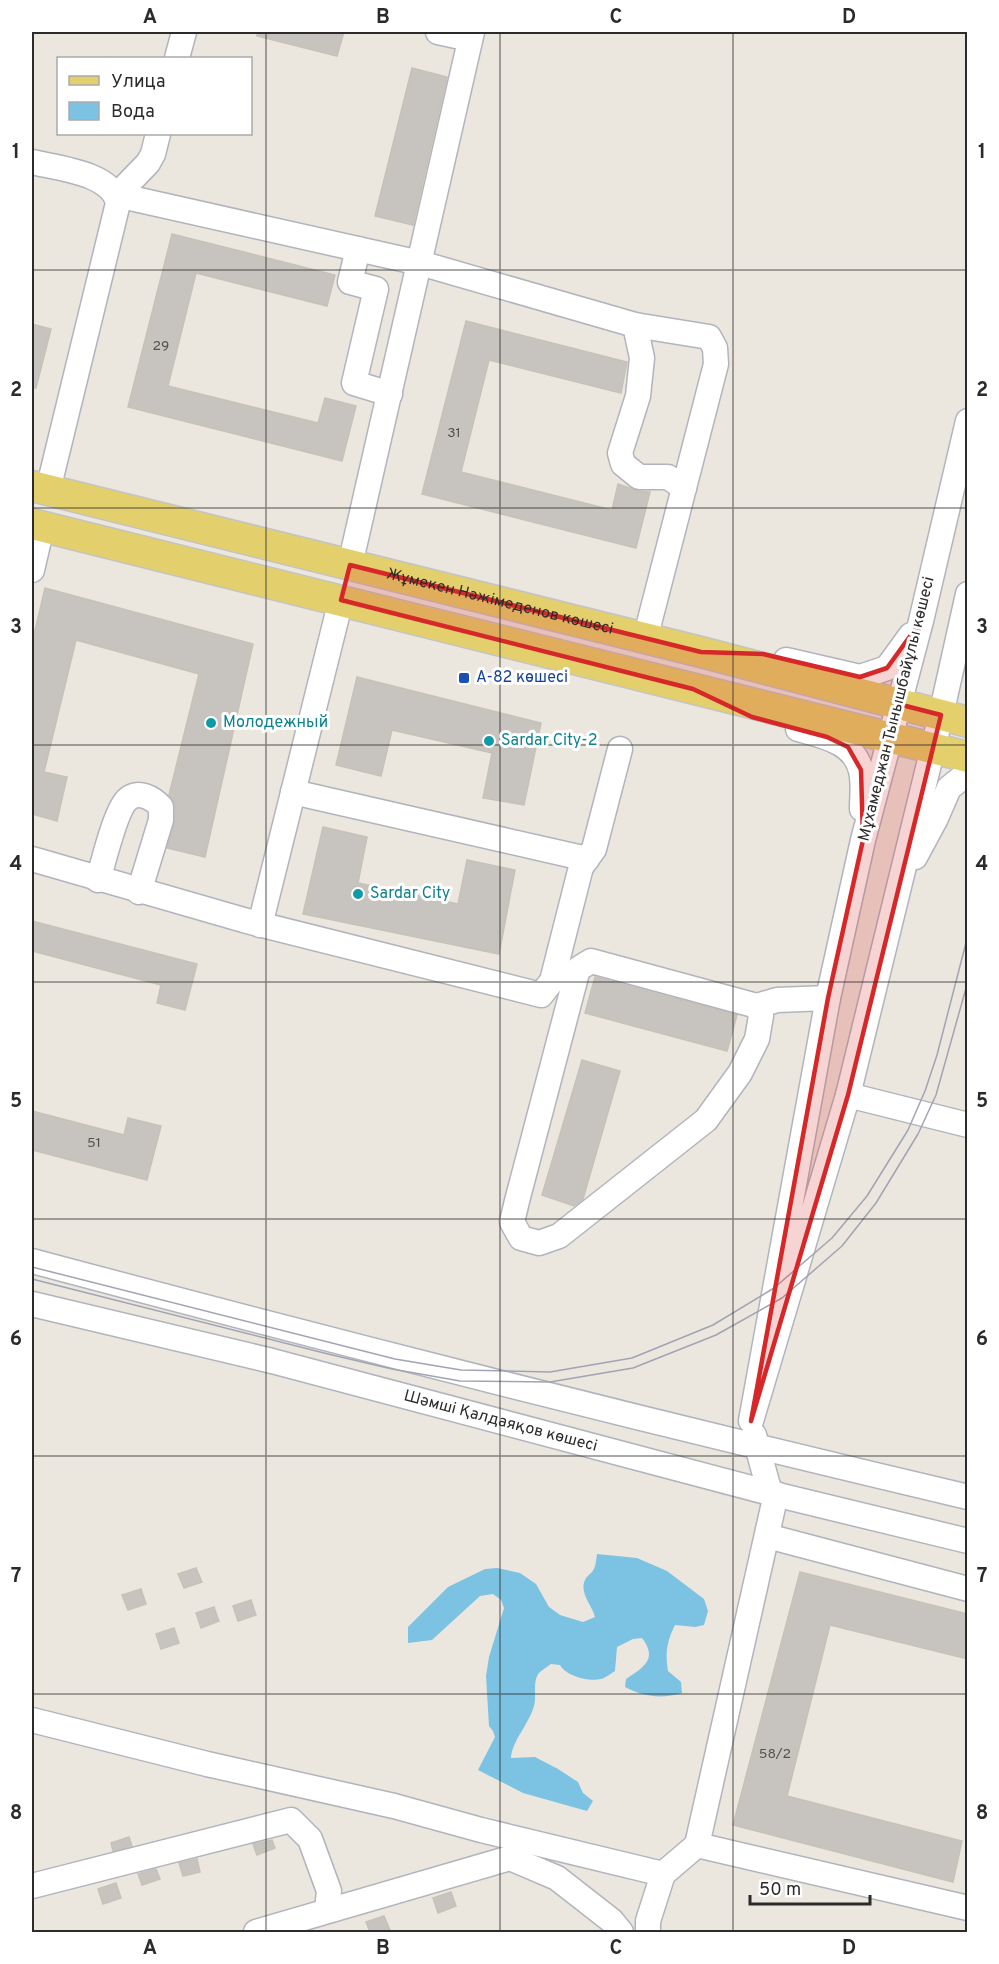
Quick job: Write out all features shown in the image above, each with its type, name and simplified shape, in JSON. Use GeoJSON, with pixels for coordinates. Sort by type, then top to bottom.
{"type":"FeatureCollection","features":[{"type":"Feature","properties":{"kind":"main road","name":"Жұмекен Нәжімеденов көшесі"},"geometry":{"type":"LineString","coordinates":[[40,488],[700,652],[954,718]]}},
{"type":"Feature","properties":{"kind":"main road"},"geometry":{"type":"LineString","coordinates":[[37,526],[968,757]]}},
{"type":"Feature","properties":{"kind":"main road"},"geometry":{"type":"LineString","coordinates":[[340,600],[350,565]]}},
{"type":"Feature","properties":{"kind":"street"},"geometry":{"type":"LineString","coordinates":[[177,57],[184,32]]}},
{"type":"Feature","properties":{"kind":"street"},"geometry":{"type":"LineString","coordinates":[[350,565],[471,35],[438,32]]}},
{"type":"Feature","properties":{"kind":"street"},"geometry":{"type":"LineString","coordinates":[[117,195],[148,163],[158,135]]}},
{"type":"Feature","properties":{"kind":"street"},"geometry":{"type":"LineString","coordinates":[[32,162],[98,178],[111,187],[117,195],[118,203],[40,488]]}},
{"type":"Feature","properties":{"kind":"street"},"geometry":{"type":"LineString","coordinates":[[117,195],[420,263],[635,325],[710,337],[715,348],[716,364],[645,639]]}},
{"type":"Feature","properties":{"kind":"street"},"geometry":{"type":"LineString","coordinates":[[358,249],[350,282],[376,289],[354,383],[390,394]]}},
{"type":"Feature","properties":{"kind":"street"},"geometry":{"type":"LineString","coordinates":[[635,325],[642,358],[638,396],[620,453],[623,464],[639,477],[668,477],[684,489]]}},
{"type":"Feature","properties":{"kind":"street","name":"Мұхамеджан Тынышбайұлы көшесі"},"geometry":{"type":"LineString","coordinates":[[752,1421],[828,998],[863,840],[888,738],[921,621],[968,421]]}},
{"type":"Feature","properties":{"kind":"street"},"geometry":{"type":"LineString","coordinates":[[32,570],[37,526]]}},
{"type":"Feature","properties":{"kind":"street"},"geometry":{"type":"LineString","coordinates":[[648,1932],[648,1921],[663,1874],[697,1845],[767,1536],[773,1494],[756,1447],[752,1421],[848,1095],[933,749],[954,718],[959,629],[968,594]]}},
{"type":"Feature","properties":{"kind":"street"},"geometry":{"type":"LineString","coordinates":[[260,925],[340,600]]}},
{"type":"Feature","properties":{"kind":"street"},"geometry":{"type":"LineString","coordinates":[[700,652],[763,654],[860,677],[888,668],[921,621]]}},
{"type":"Feature","properties":{"kind":"street"},"geometry":{"type":"LineString","coordinates":[[959,629],[968,676]]}},
{"type":"Feature","properties":{"kind":"street"},"geometry":{"type":"LineString","coordinates":[[693,688],[752,717],[827,737],[848,747],[861,770],[863,840]]}},
{"type":"Feature","properties":{"kind":"street"},"geometry":{"type":"LineString","coordinates":[[541,995],[552,981],[581,867],[594,849],[620,749]]}},
{"type":"Feature","properties":{"kind":"street"},"geometry":{"type":"LineString","coordinates":[[898,888],[936,818],[949,788],[968,773]]}},
{"type":"Feature","properties":{"kind":"street"},"geometry":{"type":"LineString","coordinates":[[293,792],[587,859]]}},
{"type":"Feature","properties":{"kind":"street"},"geometry":{"type":"LineString","coordinates":[[98,880],[119,811],[126,800],[134,796],[146,796],[155,800],[161,807],[161,820],[139,892]]}},
{"type":"Feature","properties":{"kind":"street"},"geometry":{"type":"LineString","coordinates":[[32,860],[260,925],[568,1003]]}},
{"type":"Feature","properties":{"kind":"street"},"geometry":{"type":"LineString","coordinates":[[757,1006],[761,1016],[757,1039],[740,1073],[706,1120],[560,1236],[539,1243],[521,1238],[513,1222],[578,969],[591,961],[757,1006],[777,1000],[828,998]]}},
{"type":"Feature","properties":{"kind":"street"},"geometry":{"type":"LineString","coordinates":[[848,1095],[968,1125]]}},
{"type":"Feature","properties":{"kind":"street"},"geometry":{"type":"LineString","coordinates":[[32,1261],[304,1334],[756,1447],[968,1497]]}},
{"type":"Feature","properties":{"kind":"street","name":"Шәмші Қалдаяқов көшесі"},"geometry":{"type":"LineString","coordinates":[[32,1304],[272,1361],[773,1494],[968,1541]]}},
{"type":"Feature","properties":{"kind":"street"},"geometry":{"type":"LineString","coordinates":[[767,1536],[968,1589]]}},
{"type":"Feature","properties":{"kind":"street"},"geometry":{"type":"LineString","coordinates":[[32,1719],[207,1764],[394,1806],[481,1830],[663,1874]]}},
{"type":"Feature","properties":{"kind":"street"},"geometry":{"type":"LineString","coordinates":[[32,1886],[291,1820],[310,1839],[329,1891],[327,1910]]}},
{"type":"Feature","properties":{"kind":"street"},"geometry":{"type":"LineString","coordinates":[[697,1845],[968,1908]]}},
{"type":"Feature","properties":{"kind":"street"},"geometry":{"type":"LineString","coordinates":[[255,1932],[510,1858],[557,1878],[612,1921],[621,1932]]}},
{"type":"Feature","properties":{"kind":"highlighted area"},"geometry":{"type":"Polygon","coordinates":[[[350,565],[701,652],[763,654],[860,677],[887,668],[921,621],[898,704],[941,715],[848,1095],[751,1421],[828,998],[863,840],[861,770],[848,747],[827,737],[752,717],[693,689],[341,600],[350,565]]]}},
{"type":"Feature","properties":{"kind":"water"},"geometry":{"type":"Polygon","coordinates":[[[597,1554],[637,1558],[667,1571],[704,1599],[708,1611],[704,1625],[695,1627],[675,1625],[670,1636],[667,1647],[668,1671],[681,1682],[682,1693],[653,1696],[625,1687],[626,1679],[643,1666],[649,1657],[647,1645],[642,1638],[633,1639],[617,1647],[615,1671],[603,1678],[590,1680],[578,1677],[567,1672],[560,1665],[551,1664],[539,1673],[534,1706],[514,1745],[511,1758],[535,1757],[578,1782],[583,1793],[593,1801],[587,1811],[523,1793],[478,1770],[495,1737],[489,1726],[486,1676],[489,1657],[504,1608],[501,1600],[493,1594],[480,1596],[432,1640],[408,1643],[408,1627],[448,1587],[485,1569],[497,1568],[520,1573],[536,1584],[549,1607],[560,1615],[583,1622],[595,1617],[585,1594],[584,1585],[594,1568],[597,1554]]]}},
{"type":"Feature","properties":{"kind":"building"},"geometry":{"type":"Polygon","coordinates":[[[257,32],[344,32],[337,56],[257,36],[257,32]]]}},
{"type":"Feature","properties":{"kind":"building"},"geometry":{"type":"Polygon","coordinates":[[[412,68],[447,77],[413,225],[375,216],[412,68]]]}},
{"type":"Feature","properties":{"kind":"building"},"geometry":{"type":"Polygon","coordinates":[[[172,234],[335,275],[327,306],[196,273],[168,386],[318,423],[325,398],[356,406],[342,461],[128,407],[172,234]]]}},
{"type":"Feature","properties":{"kind":"building"},"geometry":{"type":"Polygon","coordinates":[[[466,321],[627,362],[621,393],[489,360],[461,472],[612,510],[618,484],[638,491],[650,492],[636,548],[422,494],[466,321]]]}},
{"type":"Feature","properties":{"kind":"building"},"geometry":{"type":"Polygon","coordinates":[[[32,324],[51,329],[36,388],[32,388],[32,324]]]}},
{"type":"Feature","properties":{"kind":"building","name":"Молодежный"},"geometry":{"type":"Polygon","coordinates":[[[45,588],[253,644],[205,857],[167,848],[175,820],[175,806],[169,795],[199,674],[76,640],[44,772],[67,777],[57,821],[32,814],[32,643],[45,588]]]}},
{"type":"Feature","properties":{"kind":"building","name":"Sardar City-2"},"geometry":{"type":"Polygon","coordinates":[[[357,677],[541,723],[524,805],[483,798],[492,753],[392,730],[381,776],[336,765],[357,677]]]}},
{"type":"Feature","properties":{"kind":"building","name":"Sardar City"},"geometry":{"type":"Polygon","coordinates":[[[323,827],[367,837],[358,883],[458,904],[467,860],[515,870],[499,954],[303,914],[323,827]]]}},
{"type":"Feature","properties":{"kind":"building"},"geometry":{"type":"Polygon","coordinates":[[[32,921],[197,964],[185,1010],[157,1003],[161,985],[32,951],[32,921]]]}},
{"type":"Feature","properties":{"kind":"building"},"geometry":{"type":"Polygon","coordinates":[[[595,977],[737,1015],[727,1051],[585,1013],[595,977]]]}},
{"type":"Feature","properties":{"kind":"building"},"geometry":{"type":"Polygon","coordinates":[[[582,1060],[620,1071],[583,1199],[574,1206],[542,1195],[582,1060]]]}},
{"type":"Feature","properties":{"kind":"building"},"geometry":{"type":"Polygon","coordinates":[[[32,1111],[124,1135],[128,1118],[161,1126],[147,1180],[32,1150],[32,1111]]]}},
{"type":"Feature","properties":{"kind":"building"},"geometry":{"type":"Polygon","coordinates":[[[196,1568],[202,1582],[184,1588],[178,1574],[196,1568]]]}},
{"type":"Feature","properties":{"kind":"building"},"geometry":{"type":"Polygon","coordinates":[[[800,1572],[968,1614],[968,1659],[830,1625],[787,1796],[962,1841],[953,1882],[733,1825],[800,1572]]]}},
{"type":"Feature","properties":{"kind":"building"},"geometry":{"type":"Polygon","coordinates":[[[141,1589],[146,1604],[128,1610],[122,1595],[141,1589]]]}},
{"type":"Feature","properties":{"kind":"building"},"geometry":{"type":"Polygon","coordinates":[[[251,1600],[256,1615],[238,1621],[233,1606],[251,1600]]]}},
{"type":"Feature","properties":{"kind":"building"},"geometry":{"type":"Polygon","coordinates":[[[214,1607],[219,1621],[201,1628],[196,1613],[214,1607]]]}},
{"type":"Feature","properties":{"kind":"building"},"geometry":{"type":"Polygon","coordinates":[[[174,1628],[179,1643],[161,1649],[156,1634],[174,1628]]]}},
{"type":"Feature","properties":{"kind":"building"},"geometry":{"type":"Polygon","coordinates":[[[129,1837],[132,1846],[113,1851],[111,1843],[129,1837]]]}},
{"type":"Feature","properties":{"kind":"building"},"geometry":{"type":"Polygon","coordinates":[[[272,1840],[275,1848],[257,1855],[253,1844],[272,1840]]]}},
{"type":"Feature","properties":{"kind":"building"},"geometry":{"type":"Polygon","coordinates":[[[197,1859],[200,1872],[183,1876],[179,1863],[197,1859]]]}},
{"type":"Feature","properties":{"kind":"building"},"geometry":{"type":"Polygon","coordinates":[[[156,1869],[160,1879],[142,1885],[138,1874],[156,1869]]]}},
{"type":"Feature","properties":{"kind":"building"},"geometry":{"type":"Polygon","coordinates":[[[116,1883],[121,1898],[103,1904],[98,1889],[116,1883]]]}},
{"type":"Feature","properties":{"kind":"building"},"geometry":{"type":"Polygon","coordinates":[[[451,1892],[456,1906],[438,1913],[433,1898],[451,1892]]]}},
{"type":"Feature","properties":{"kind":"building"},"geometry":{"type":"Polygon","coordinates":[[[384,1916],[390,1930],[370,1932],[366,1922],[384,1916]]]}},
{"type":"Feature","properties":{"kind":"tram line"},"geometry":{"type":"LineString","coordinates":[[32,1267],[395,1359],[461,1370],[550,1372],[632,1358],[713,1325],[774,1288],[832,1238],[867,1196],[908,1130],[925,1091],[937,1055],[968,935]]}},
{"type":"Feature","properties":{"kind":"tram line"},"geometry":{"type":"LineString","coordinates":[[32,1279],[328,1354],[392,1369],[460,1381],[550,1382],[633,1368],[716,1335],[782,1298],[842,1246],[876,1203],[918,1134],[936,1095],[968,981]]}},
{"type":"Feature","properties":{"kind":"place","name":"A-82 көшесі"},"geometry":{"type":"Point","coordinates":[464,678]}},
{"type":"Feature","properties":{"kind":"place","name":"Молодежный"},"geometry":{"type":"Point","coordinates":[211,723]}},
{"type":"Feature","properties":{"kind":"place","name":"Sardar City-2"},"geometry":{"type":"Point","coordinates":[489,741]}},
{"type":"Feature","properties":{"kind":"place","name":"Sardar City"},"geometry":{"type":"Point","coordinates":[358,894]}}]}
